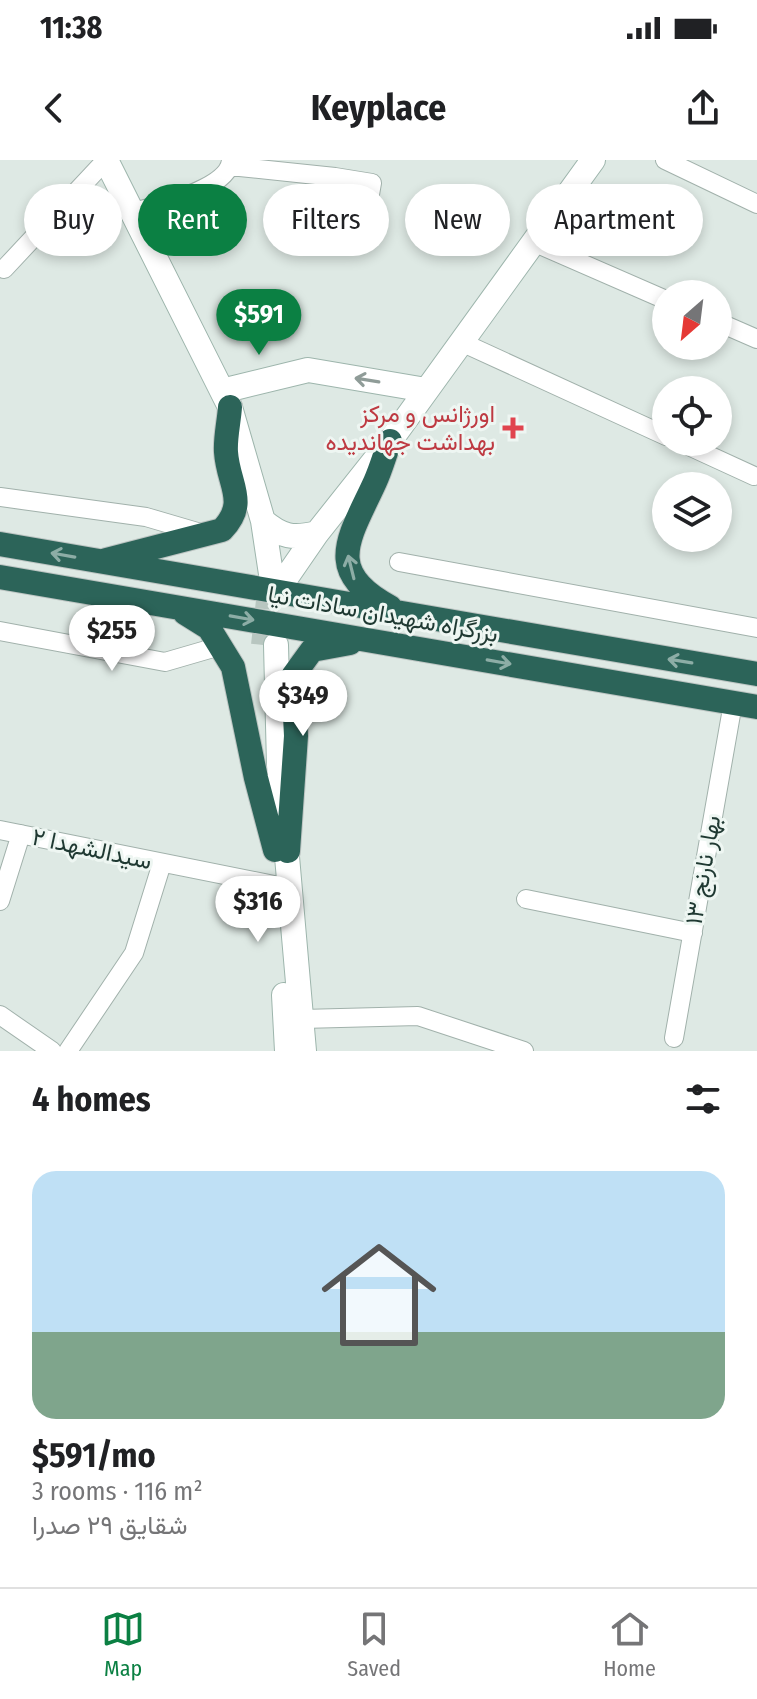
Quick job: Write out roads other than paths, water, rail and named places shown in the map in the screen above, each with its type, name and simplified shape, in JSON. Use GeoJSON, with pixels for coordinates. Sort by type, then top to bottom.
{"type":"FeatureCollection","features":[{"type":"Feature","properties":{"kind":"highway"},"geometry":{"type":"LineString","coordinates":[[100,561],[222,530],[232,520],[237,503],[226,453],[226,399]]}},
{"type":"Feature","properties":{"kind":"highway"},"geometry":{"type":"LineString","coordinates":[[390,441],[348,544],[348,561],[352,577],[367,595],[407,616]]}},
{"type":"Feature","properties":{"kind":"highway","name":"بزرگراه شهیدان سادات نیا"},"geometry":{"type":"LineString","coordinates":[[0,544],[757,674]]}},
{"type":"Feature","properties":{"kind":"highway","name":"بزرگراه شهیدان سادات نیا"},"geometry":{"type":"LineString","coordinates":[[0,577],[745,705]]}},
{"type":"Feature","properties":{"kind":"highway"},"geometry":{"type":"LineString","coordinates":[[176,607],[209,628],[233,667],[256,778],[282,850]]}},
{"type":"Feature","properties":{"kind":"highway"},"geometry":{"type":"LineString","coordinates":[[282,850],[296,736],[293,676],[312,650],[367,640]]}},
{"type":"Feature","properties":{"kind":"main road"},"geometry":{"type":"LineString","coordinates":[[106,160],[226,399],[279,576],[390,441],[526,252]]}},
{"type":"Feature","properties":{"kind":"main road"},"geometry":{"type":"LineString","coordinates":[[575,184],[593,160]]}},
{"type":"Feature","properties":{"kind":"main road"},"geometry":{"type":"LineString","coordinates":[[226,399],[308,370],[426,390]]}},
{"type":"Feature","properties":{"kind":"main road"},"geometry":{"type":"LineString","coordinates":[[263,521],[289,537],[317,533]]}},
{"type":"Feature","properties":{"kind":"main road"},"geometry":{"type":"LineString","coordinates":[[269,645],[282,850],[304,1051]]}},
{"type":"Feature","properties":{"kind":"main road"},"geometry":{"type":"LineString","coordinates":[[282,850],[279,886],[287,1051]]}},
{"type":"Feature","properties":{"kind":"street"},"geometry":{"type":"LineString","coordinates":[[4,269],[106,160]]}},
{"type":"Feature","properties":{"kind":"street"},"geometry":{"type":"LineString","coordinates":[[665,160],[757,204]]}},
{"type":"Feature","properties":{"kind":"street"},"geometry":{"type":"LineString","coordinates":[[134,212],[186,196],[222,177],[230,163],[337,168],[372,184]]}},
{"type":"Feature","properties":{"kind":"street"},"geometry":{"type":"LineString","coordinates":[[565,256],[652,294]]}},
{"type":"Feature","properties":{"kind":"street"},"geometry":{"type":"LineString","coordinates":[[732,328],[757,339]]}},
{"type":"Feature","properties":{"kind":"street"},"geometry":{"type":"LineString","coordinates":[[461,342],[652,430]]}},
{"type":"Feature","properties":{"kind":"street"},"geometry":{"type":"LineString","coordinates":[[710,456],[754,476]]}},
{"type":"Feature","properties":{"kind":"street"},"geometry":{"type":"LineString","coordinates":[[0,497],[146,517],[204,534]]}},
{"type":"Feature","properties":{"kind":"street"},"geometry":{"type":"LineString","coordinates":[[399,562],[757,628]]}},
{"type":"Feature","properties":{"kind":"street"},"geometry":{"type":"LineString","coordinates":[[0,631],[165,662],[220,646]]}},
{"type":"Feature","properties":{"kind":"street","name":"بهار نارنج ۱۳"},"geometry":{"type":"LineString","coordinates":[[674,1038],[693,933],[745,705]]}},
{"type":"Feature","properties":{"kind":"street","name":"سیدالشهدا ۲"},"geometry":{"type":"LineString","coordinates":[[0,830],[279,886]]}},
{"type":"Feature","properties":{"kind":"street"},"geometry":{"type":"LineString","coordinates":[[0,901],[21,834]]}},
{"type":"Feature","properties":{"kind":"street"},"geometry":{"type":"LineString","coordinates":[[68,1051],[134,953],[162,863]]}},
{"type":"Feature","properties":{"kind":"street"},"geometry":{"type":"LineString","coordinates":[[526,899],[693,933]]}},
{"type":"Feature","properties":{"kind":"street"},"geometry":{"type":"LineString","coordinates":[[0,1015],[52,1051]]}},
{"type":"Feature","properties":{"kind":"street"},"geometry":{"type":"LineString","coordinates":[[302,1019],[418,1016],[500,1047],[524,1051]]}},
{"type":"Feature","properties":{"kind":"tunnel"},"geometry":{"type":"LineString","coordinates":[[263,645],[271,574]]}},
{"type":"Feature","properties":{"kind":"place","name":"اورژانس و مرکز بهداشت جهاندیده"},"geometry":{"type":"Point","coordinates":[513,428]}}]}
